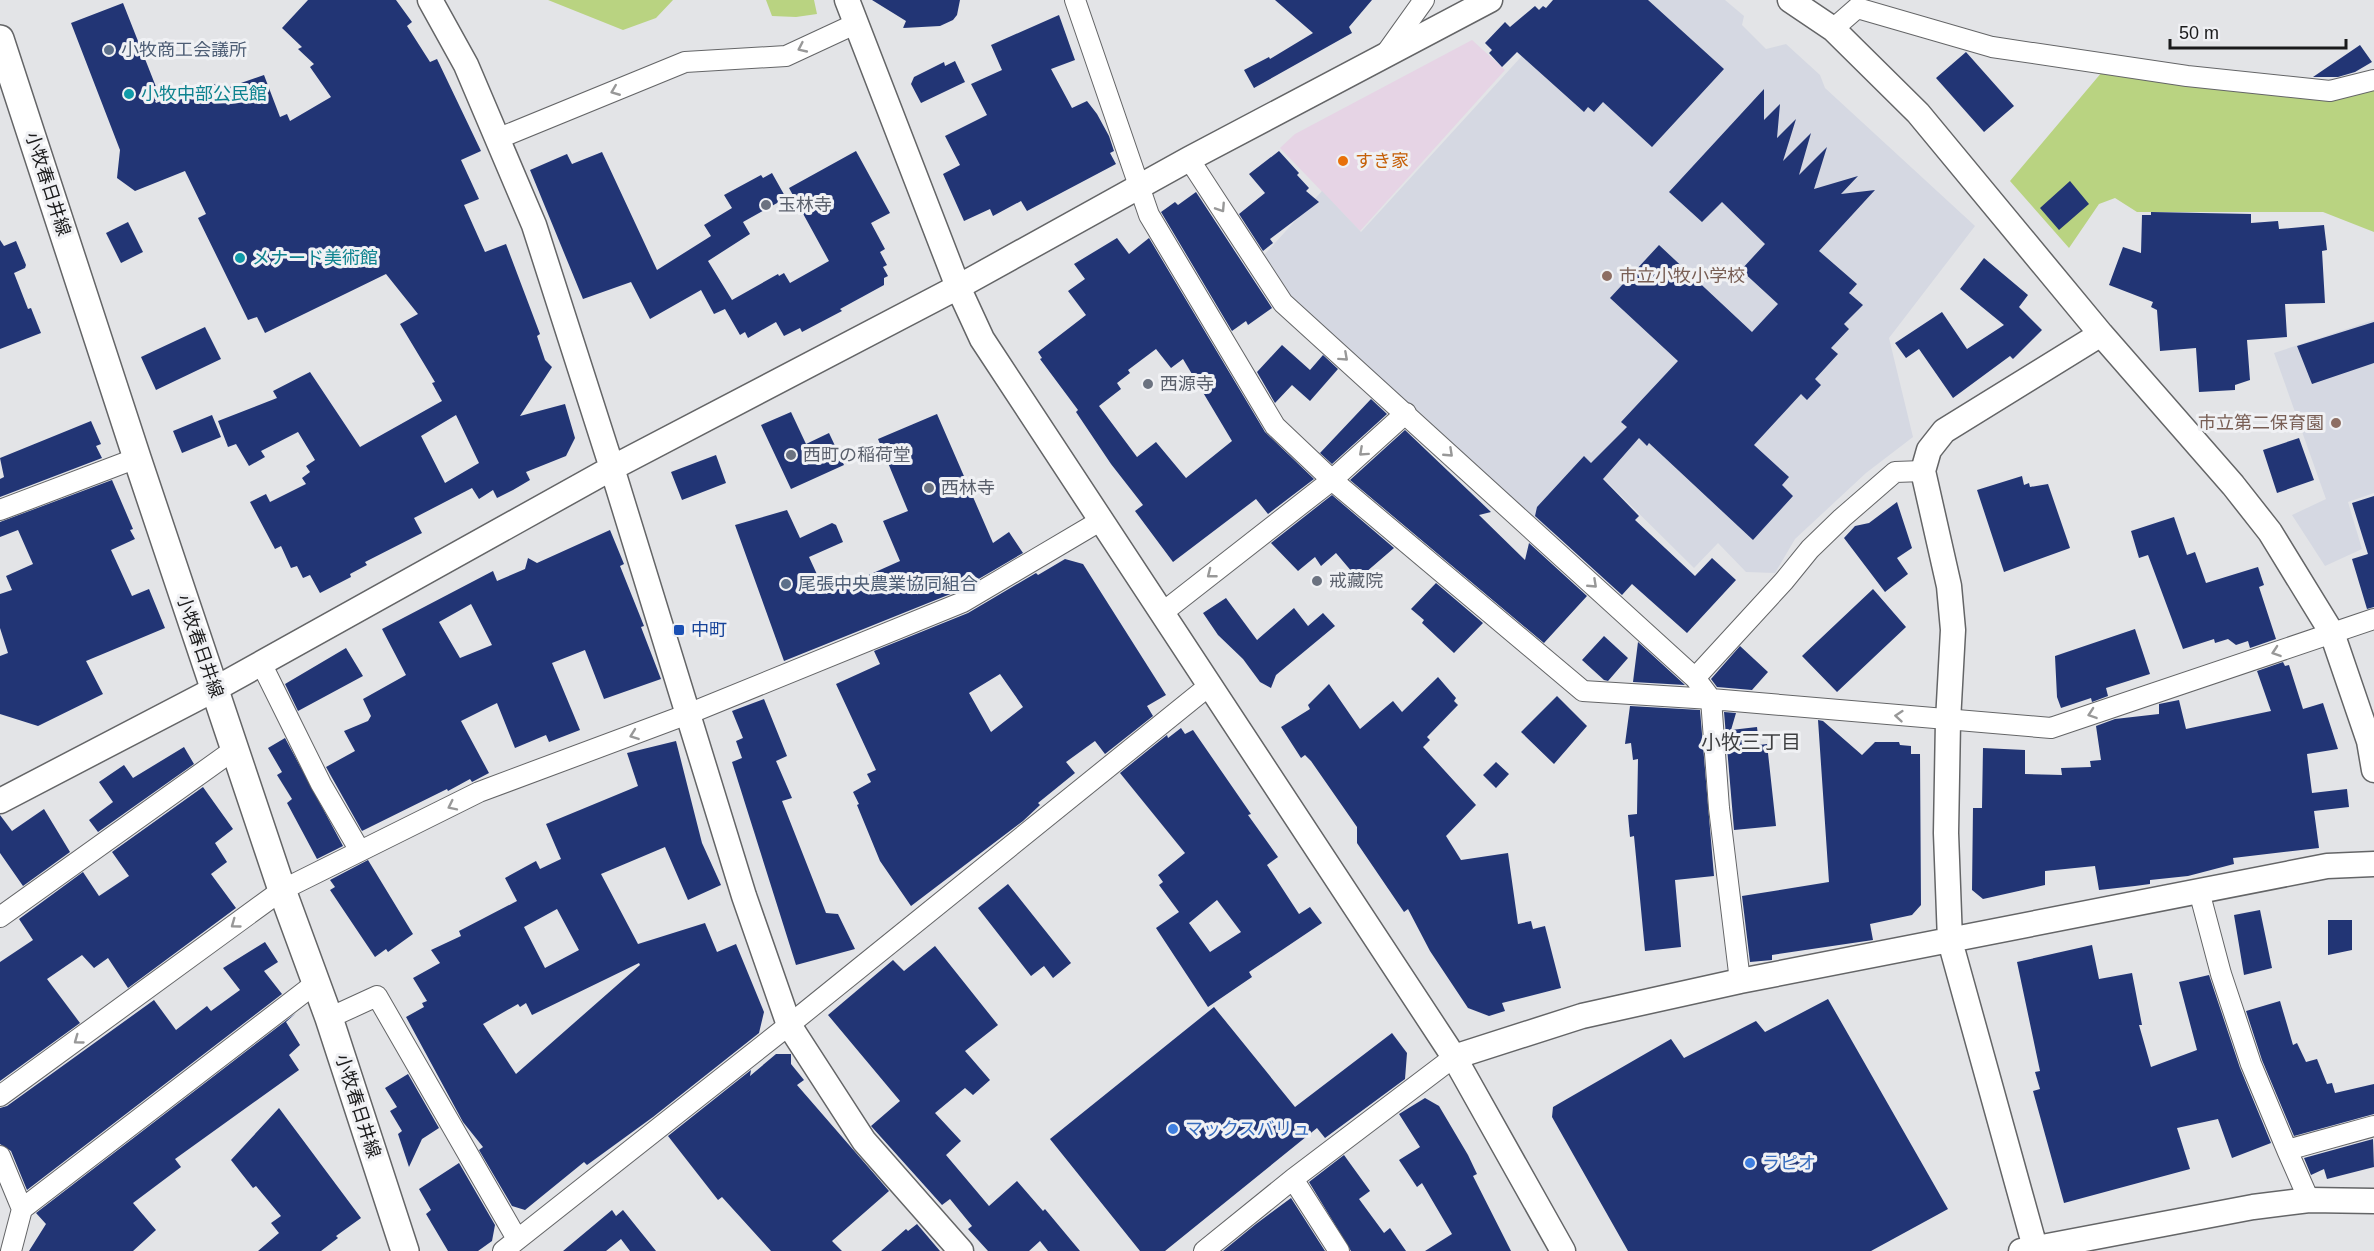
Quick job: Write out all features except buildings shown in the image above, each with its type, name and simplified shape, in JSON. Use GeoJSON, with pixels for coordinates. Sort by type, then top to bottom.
{"type":"FeatureCollection","features":[{"type":"Feature","properties":{"kind":"main road","name":"小牧春日井線"},"geometry":{"type":"LineString","coordinates":[[0,39],[137,458],[282,890],[329,1018],[405,1251]]}},
{"type":"Feature","properties":{"kind":"street"},"geometry":{"type":"LineString","coordinates":[[430,0],[466,65],[534,225],[612,468],[744,896],[789,1025],[864,1141],[961,1251]]}},
{"type":"Feature","properties":{"kind":"street"},"geometry":{"type":"LineString","coordinates":[[847,0],[958,287],[982,339],[1454,1057],[1563,1251]]}},
{"type":"Feature","properties":{"kind":"street"},"geometry":{"type":"LineString","coordinates":[[1075,0],[1137,188],[1149,215],[1275,426],[1332,480],[1583,691],[1711,699],[2050,728],[2374,620]]}},
{"type":"Feature","properties":{"kind":"street"},"geometry":{"type":"LineString","coordinates":[[1384,56],[1424,0]]}},
{"type":"Feature","properties":{"kind":"street"},"geometry":{"type":"LineString","coordinates":[[0,801],[215,689],[612,468],[958,287],[1189,159],[1490,0]]}},
{"type":"Feature","properties":{"kind":"street"},"geometry":{"type":"LineString","coordinates":[[1790,0],[1833,29],[1918,113],[2102,334],[2233,485],[2270,532],[2332,633],[2369,741],[2374,770]]}},
{"type":"Feature","properties":{"kind":"street"},"geometry":{"type":"LineString","coordinates":[[1833,29],[1857,8],[1992,47],[2187,76],[2330,91],[2374,80]]}},
{"type":"Feature","properties":{"kind":"street"},"geometry":{"type":"LineString","coordinates":[[497,139],[685,62],[786,56],[855,24]]}},
{"type":"Feature","properties":{"kind":"street"},"geometry":{"type":"LineString","coordinates":[[1189,159],[1283,303],[1695,678],[1711,699],[1719,808],[1740,981]]}},
{"type":"Feature","properties":{"kind":"street"},"geometry":{"type":"LineString","coordinates":[[2102,334],[1944,430],[1929,450],[1923,471],[1949,586],[1953,630],[1948,721],[1946,833],[1950,941],[2030,1250],[2253,1207],[2309,1200],[2374,1201]]}},
{"type":"Feature","properties":{"kind":"street"},"geometry":{"type":"LineString","coordinates":[[1162,613],[1332,480],[1406,413]]}},
{"type":"Feature","properties":{"kind":"street"},"geometry":{"type":"LineString","coordinates":[[0,510],[137,458]]}},
{"type":"Feature","properties":{"kind":"street"},"geometry":{"type":"LineString","coordinates":[[1695,678],[1784,581],[1810,549],[1842,518],[1894,472],[1923,471]]}},
{"type":"Feature","properties":{"kind":"street"},"geometry":{"type":"LineString","coordinates":[[0,1096],[282,890],[479,792],[688,714],[963,602],[1100,521]]}},
{"type":"Feature","properties":{"kind":"street"},"geometry":{"type":"LineString","coordinates":[[261,663],[321,784],[360,851]]}},
{"type":"Feature","properties":{"kind":"street"},"geometry":{"type":"LineString","coordinates":[[329,1018],[377,996],[510,1245],[789,1025],[1210,685]]}},
{"type":"Feature","properties":{"kind":"street"},"geometry":{"type":"LineString","coordinates":[[0,917],[235,749]]}},
{"type":"Feature","properties":{"kind":"street"},"geometry":{"type":"LineString","coordinates":[[1204,1251],[1293,1179],[1454,1057],[1582,1016],[1740,981],[2327,866],[2374,864]]}},
{"type":"Feature","properties":{"kind":"street"},"geometry":{"type":"LineString","coordinates":[[2199,891],[2221,974],[2251,1064],[2309,1200]]}},
{"type":"Feature","properties":{"kind":"street"},"geometry":{"type":"LineString","coordinates":[[22,1209],[316,983]]}},
{"type":"Feature","properties":{"kind":"street"},"geometry":{"type":"LineString","coordinates":[[2288,1150],[2374,1126]]}},
{"type":"Feature","properties":{"kind":"street"},"geometry":{"type":"LineString","coordinates":[[0,1156],[22,1209],[11,1251]]}},
{"type":"Feature","properties":{"kind":"street"},"geometry":{"type":"LineString","coordinates":[[1293,1179],[1339,1251]]}},
{"type":"Feature","properties":{"kind":"shaded area","name":"市立小牧小学校"},"geometry":{"type":"Polygon","coordinates":[[[1573,0],[1725,0],[1744,16],[1742,25],[1766,49],[1786,44],[1820,75],[1825,88],[1975,226],[1889,338],[1913,437],[1866,473],[1795,539],[1775,573],[1746,572],[1718,543],[1694,568],[1602,477],[1549,533],[1291,296],[1264,255],[1322,191],[1361,232],[1573,0]]]}},
{"type":"Feature","properties":{"kind":"shaded area"},"geometry":{"type":"Polygon","coordinates":[[[1472,40],[1505,70],[1360,231],[1280,148],[1295,134],[1472,40]]]}},
{"type":"Feature","properties":{"kind":"shaded area","name":"市立第二保育園"},"geometry":{"type":"Polygon","coordinates":[[[2374,320],[2374,493],[2348,502],[2362,549],[2325,566],[2292,515],[2326,499],[2274,353],[2374,320]]]}},
{"type":"Feature","properties":{"kind":"green space"},"geometry":{"type":"Polygon","coordinates":[[[548,0],[673,0],[656,18],[623,30],[548,0]]]}},
{"type":"Feature","properties":{"kind":"green space"},"geometry":{"type":"Polygon","coordinates":[[[766,0],[814,0],[817,14],[796,17],[772,16],[766,0]]]}},
{"type":"Feature","properties":{"kind":"green space"},"geometry":{"type":"Polygon","coordinates":[[[2102,72],[2374,88],[2374,232],[2323,212],[2137,212],[2115,198],[2099,204],[2069,248],[2010,181],[2102,72]]]}},
{"type":"Feature","properties":{"kind":"place","name":"小牧商工会議所"},"geometry":{"type":"Point","coordinates":[109,50]}},
{"type":"Feature","properties":{"kind":"place","name":"小牧中部公民館"},"geometry":{"type":"Point","coordinates":[129,94]}},
{"type":"Feature","properties":{"kind":"place","name":"すき家"},"geometry":{"type":"Point","coordinates":[1343,161]}},
{"type":"Feature","properties":{"kind":"place","name":"玉林寺"},"geometry":{"type":"Point","coordinates":[766,205]}},
{"type":"Feature","properties":{"kind":"place","name":"メナード美術館"},"geometry":{"type":"Point","coordinates":[240,258]}},
{"type":"Feature","properties":{"kind":"place","name":"市立小牧小学校"},"geometry":{"type":"Point","coordinates":[1607,276]}},
{"type":"Feature","properties":{"kind":"place","name":"西源寺"},"geometry":{"type":"Point","coordinates":[1148,384]}},
{"type":"Feature","properties":{"kind":"place","name":"市立第二保育園"},"geometry":{"type":"Point","coordinates":[2336,423]}},
{"type":"Feature","properties":{"kind":"place","name":"西町の稲荷堂"},"geometry":{"type":"Point","coordinates":[791,455]}},
{"type":"Feature","properties":{"kind":"place","name":"西林寺"},"geometry":{"type":"Point","coordinates":[929,488]}},
{"type":"Feature","properties":{"kind":"place","name":"戒藏院"},"geometry":{"type":"Point","coordinates":[1317,581]}},
{"type":"Feature","properties":{"kind":"place","name":"尾張中央農業協同組合"},"geometry":{"type":"Point","coordinates":[786,584]}},
{"type":"Feature","properties":{"kind":"place","name":"中町"},"geometry":{"type":"Point","coordinates":[679,630]}},
{"type":"Feature","properties":{"kind":"place","name":"マックスバリュ"},"geometry":{"type":"Point","coordinates":[1173,1129]}},
{"type":"Feature","properties":{"kind":"place","name":"ラピオ"},"geometry":{"type":"Point","coordinates":[1750,1163]}},
{"type":"Feature","properties":{"kind":"district","name":"小牧三丁目"},"geometry":{"type":"Point","coordinates":[1751,742]}}]}
